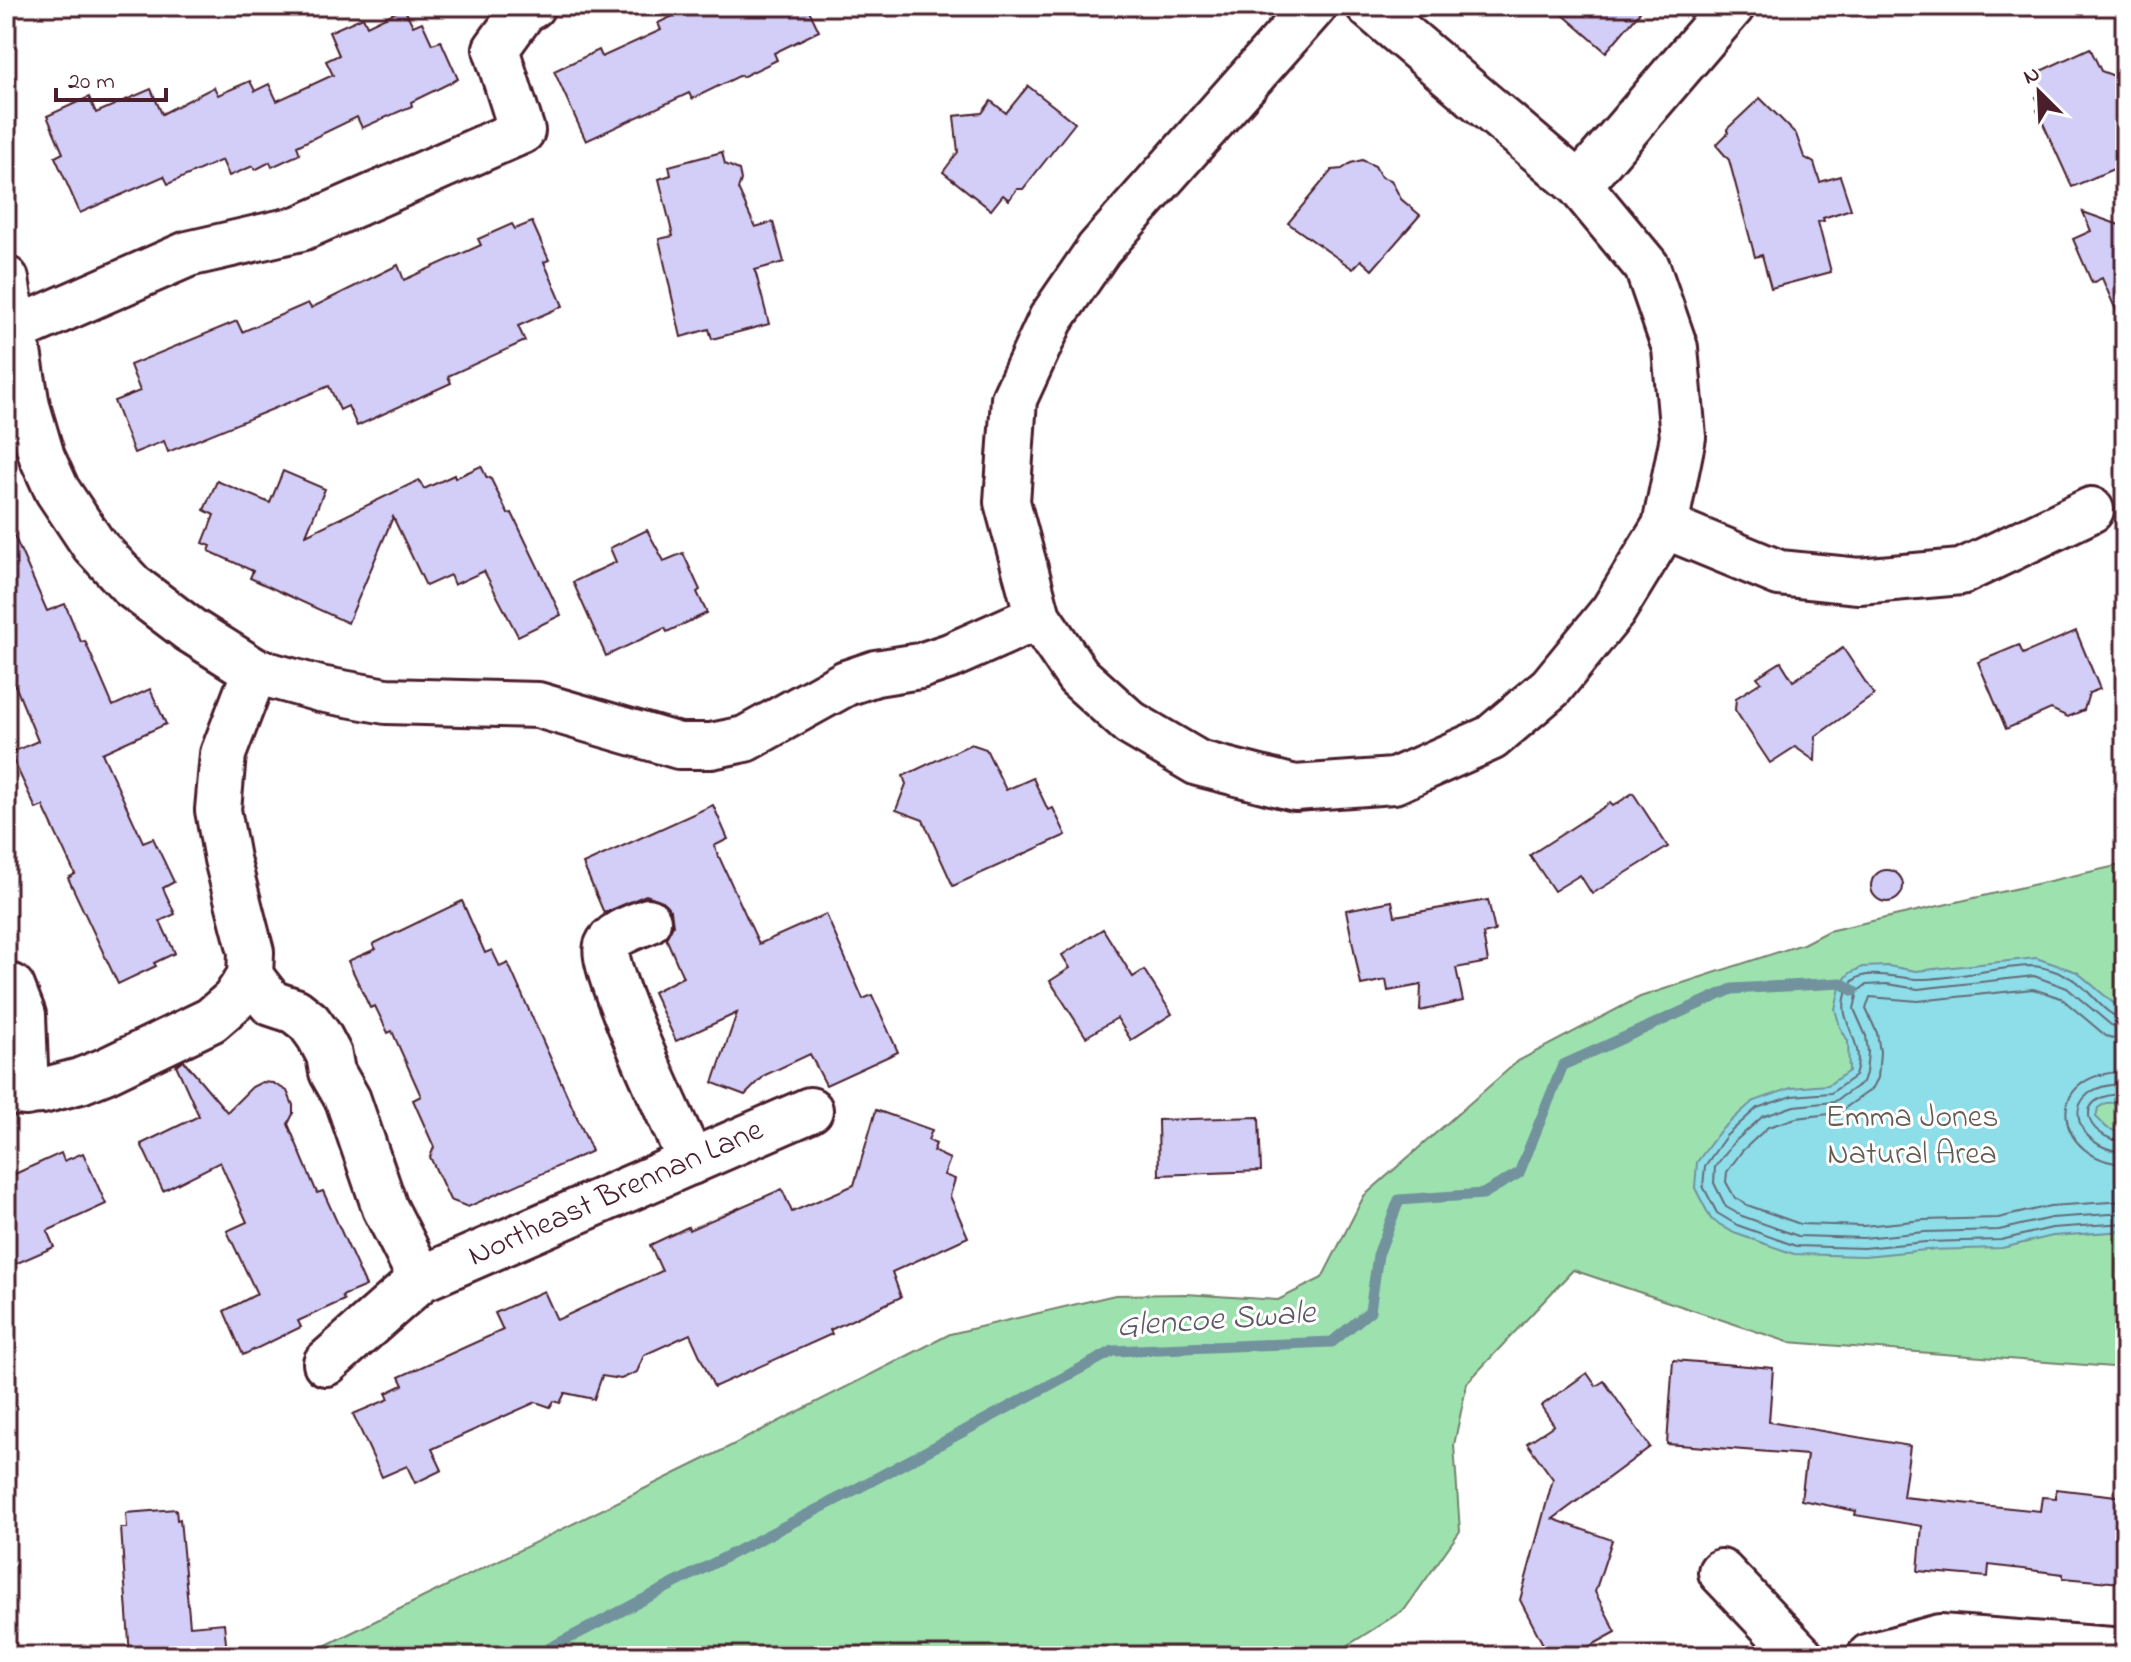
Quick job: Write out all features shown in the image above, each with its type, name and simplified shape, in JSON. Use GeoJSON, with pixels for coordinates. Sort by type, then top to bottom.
{"type":"FeatureCollection","features":[{"type":"Feature","properties":{"kind":"street"},"geometry":{"type":"LineString","coordinates":[[15,330],[188,254],[301,228],[522,131],[496,49],[525,9],[532,6]]}},
{"type":"Feature","properties":{"kind":"street"},"geometry":{"type":"LineString","coordinates":[[1291,14],[1099,249],[1051,319],[1014,399],[1007,502],[1038,617],[1078,676],[1130,723],[1198,763],[1295,788],[1394,781],[1491,738],[1551,687],[1613,611],[1665,526],[1683,437],[1675,348],[1647,267],[1579,185],[1369,6]]}},
{"type":"Feature","properties":{"kind":"street"},"geometry":{"type":"LineString","coordinates":[[1579,185],[1732,6]]}},
{"type":"Feature","properties":{"kind":"street"},"geometry":{"type":"LineString","coordinates":[[6,279],[27,406],[42,457],[57,490],[93,544],[132,586],[190,630],[255,671],[320,689],[386,701],[538,705],[679,746],[711,746],[745,739],[846,683],[950,656],[1038,617]]}},
{"type":"Feature","properties":{"kind":"street"},"geometry":{"type":"LineString","coordinates":[[1665,526],[1779,573],[1859,581],[1961,572],[2091,510]]}},
{"type":"Feature","properties":{"kind":"street"},"geometry":{"type":"LineString","coordinates":[[255,671],[223,754],[218,810],[260,990],[309,1022],[329,1055],[332,1072],[348,1100],[385,1208],[421,1279]]}},
{"type":"Feature","properties":{"kind":"street"},"geometry":{"type":"LineString","coordinates":[[648,921],[611,939],[605,952],[608,968],[691,1162]]}},
{"type":"Feature","properties":{"kind":"street"},"geometry":{"type":"LineString","coordinates":[[12,987],[23,1015],[16,1093],[80,1081],[211,1020],[234,1000],[260,990]]}},
{"type":"Feature","properties":{"kind":"street","name":"Northeast Brennan Lane"},"geometry":{"type":"LineString","coordinates":[[326,1363],[421,1279],[810,1110]]}},
{"type":"Feature","properties":{"kind":"street"},"geometry":{"type":"LineString","coordinates":[[1721,1572],[1801,1656]]}},
{"type":"Feature","properties":{"kind":"street"},"geometry":{"type":"LineString","coordinates":[[1870,1656],[1940,1637],[2125,1651]]}},
{"type":"Feature","properties":{"kind":"green space","name":"Emma Jones Natural Area"},"geometry":{"type":"Polygon","coordinates":[[[2125,864],[2125,1368],[1788,1342],[1573,1270],[1467,1383],[1454,1445],[1460,1531],[1405,1609],[1331,1656],[304,1656],[713,1455],[950,1334],[1115,1295],[1186,1294],[1278,1300],[1322,1278],[1364,1196],[1518,1061],[1640,997],[1803,944],[1828,931],[2125,864]]]}},
{"type":"Feature","properties":{"kind":"water"},"geometry":{"type":"Polygon","coordinates":[[[2036,958],[2077,972],[2125,1013],[2125,1102],[2106,1103],[2098,1108],[2096,1117],[2107,1128],[2125,1135],[2125,1231],[2053,1236],[2002,1248],[1926,1250],[1864,1256],[1794,1254],[1734,1233],[1711,1219],[1695,1188],[1697,1162],[1720,1131],[1752,1102],[1791,1088],[1828,1085],[1849,1071],[1848,1041],[1835,1009],[1841,983],[1850,973],[1862,967],[1888,966],[1916,971],[2036,958]]]}},
{"type":"Feature","properties":{"kind":"building"},"geometry":{"type":"Polygon","coordinates":[[[694,6],[807,6],[819,31],[774,53],[777,60],[742,77],[692,99],[689,93],[586,141],[554,71],[599,50],[602,57],[661,30],[658,23],[694,6]]]}},
{"type":"Feature","properties":{"kind":"building"},"geometry":{"type":"Polygon","coordinates":[[[1553,6],[1645,6],[1606,52],[1553,6]]]}},
{"type":"Feature","properties":{"kind":"building"},"geometry":{"type":"Polygon","coordinates":[[[404,8],[413,26],[422,22],[432,44],[441,41],[458,79],[411,102],[412,106],[362,128],[357,117],[297,146],[300,154],[272,167],[270,162],[255,170],[253,166],[229,176],[222,160],[168,184],[164,176],[80,213],[55,157],[63,153],[47,116],[89,97],[96,113],[151,89],[162,114],[214,87],[218,95],[250,81],[255,91],[269,84],[277,101],[333,75],[326,61],[339,55],[329,32],[363,17],[367,26],[404,8]]]}},
{"type":"Feature","properties":{"kind":"building"},"geometry":{"type":"Polygon","coordinates":[[[2090,48],[2101,71],[2125,80],[2125,131],[2114,136],[2125,164],[2072,187],[2037,110],[2041,108],[2036,97],[2043,94],[2034,74],[2090,48]]]}},
{"type":"Feature","properties":{"kind":"building"},"geometry":{"type":"Polygon","coordinates":[[[1028,86],[1075,123],[1023,189],[1017,189],[1009,200],[1003,195],[991,210],[943,172],[958,152],[954,116],[982,113],[991,101],[1006,113],[1028,86]]]}},
{"type":"Feature","properties":{"kind":"building"},"geometry":{"type":"Polygon","coordinates":[[[1760,98],[1796,134],[1804,157],[1814,163],[1820,182],[1840,176],[1851,209],[1818,222],[1831,272],[1771,288],[1762,255],[1755,257],[1729,160],[1716,145],[1728,133],[1727,129],[1760,98]]]}},
{"type":"Feature","properties":{"kind":"building"},"geometry":{"type":"Polygon","coordinates":[[[722,152],[725,164],[739,170],[741,180],[738,189],[755,227],[773,222],[784,262],[755,270],[769,324],[712,339],[709,329],[681,337],[659,239],[673,236],[659,179],[671,175],[669,166],[722,152]]]}},
{"type":"Feature","properties":{"kind":"building"},"geometry":{"type":"Polygon","coordinates":[[[1362,160],[1375,166],[1381,177],[1391,180],[1401,199],[1420,215],[1372,270],[1361,260],[1353,269],[1288,223],[1332,170],[1362,160]]]}},
{"type":"Feature","properties":{"kind":"building"},"geometry":{"type":"Polygon","coordinates":[[[2083,212],[2125,227],[2125,331],[2102,278],[2092,283],[2073,239],[2091,231],[2083,212]]]}},
{"type":"Feature","properties":{"kind":"building"},"geometry":{"type":"Polygon","coordinates":[[[532,222],[549,260],[544,262],[563,306],[518,326],[525,341],[448,376],[451,383],[357,426],[348,406],[340,410],[329,386],[168,452],[164,441],[134,453],[114,401],[140,391],[130,365],[237,321],[242,332],[308,303],[311,308],[398,265],[404,280],[481,245],[478,239],[512,224],[515,229],[532,222]]]}},
{"type":"Feature","properties":{"kind":"building"},"geometry":{"type":"Polygon","coordinates":[[[481,466],[487,478],[490,477],[508,514],[512,513],[561,615],[518,636],[484,571],[454,585],[450,575],[426,586],[393,517],[348,623],[250,578],[253,571],[209,551],[211,546],[203,543],[214,515],[204,510],[217,481],[270,503],[283,471],[325,489],[306,535],[419,480],[424,489],[481,466]]]}},
{"type":"Feature","properties":{"kind":"building"},"geometry":{"type":"Polygon","coordinates":[[[6,517],[47,611],[65,604],[113,706],[150,689],[166,724],[102,753],[143,842],[153,838],[174,882],[163,888],[175,914],[160,921],[175,953],[118,984],[68,878],[75,874],[43,806],[36,809],[10,753],[38,741],[15,685],[6,688],[6,517]]]}},
{"type":"Feature","properties":{"kind":"building"},"geometry":{"type":"Polygon","coordinates":[[[647,530],[664,561],[683,553],[707,613],[667,632],[665,628],[606,656],[573,582],[616,562],[610,548],[647,530]]]}},
{"type":"Feature","properties":{"kind":"building"},"geometry":{"type":"Polygon","coordinates":[[[2076,631],[2100,689],[2089,693],[2084,710],[2068,717],[2051,709],[2006,729],[1978,662],[2019,645],[2023,654],[2076,631]]]}},
{"type":"Feature","properties":{"kind":"building"},"geometry":{"type":"Polygon","coordinates":[[[1843,648],[1874,695],[1816,736],[1815,761],[1795,747],[1770,763],[1735,710],[1736,698],[1761,682],[1757,677],[1781,662],[1793,681],[1843,648]]]}},
{"type":"Feature","properties":{"kind":"building"},"geometry":{"type":"Polygon","coordinates":[[[971,744],[986,749],[1006,790],[1033,778],[1048,810],[1053,808],[1066,835],[953,886],[923,820],[896,810],[906,784],[903,776],[971,744]]]}},
{"type":"Feature","properties":{"kind":"building"},"geometry":{"type":"Polygon","coordinates":[[[1633,793],[1668,847],[1592,894],[1580,875],[1554,891],[1530,855],[1610,803],[1613,806],[1633,793]]]}},
{"type":"Feature","properties":{"kind":"building"},"geometry":{"type":"Polygon","coordinates":[[[713,805],[728,839],[714,846],[759,944],[826,914],[863,999],[872,995],[898,1052],[826,1085],[810,1054],[765,1075],[745,1095],[713,1083],[737,1013],[676,1041],[653,992],[683,977],[666,938],[673,925],[671,911],[663,901],[646,895],[604,913],[583,864],[713,805]]]}},
{"type":"Feature","properties":{"kind":"building"},"geometry":{"type":"Polygon","coordinates":[[[1887,870],[1898,875],[1903,886],[1898,897],[1887,902],[1876,897],[1871,886],[1876,875],[1887,870]]]}},
{"type":"Feature","properties":{"kind":"building"},"geometry":{"type":"Polygon","coordinates":[[[1488,900],[1495,931],[1483,934],[1488,962],[1456,968],[1463,1001],[1420,1011],[1421,985],[1388,991],[1386,980],[1361,985],[1346,910],[1392,901],[1395,916],[1488,900]]]}},
{"type":"Feature","properties":{"kind":"building"},"geometry":{"type":"Polygon","coordinates":[[[462,901],[485,953],[492,950],[500,967],[508,963],[592,1151],[468,1207],[450,1200],[430,1157],[434,1147],[413,1100],[421,1096],[392,1031],[388,1033],[375,1006],[370,1008],[348,961],[376,949],[373,944],[462,901]]]}},
{"type":"Feature","properties":{"kind":"building"},"geometry":{"type":"Polygon","coordinates":[[[1103,929],[1133,977],[1144,970],[1172,1014],[1131,1040],[1117,1018],[1086,1037],[1050,981],[1070,968],[1062,955],[1103,929]]]}},
{"type":"Feature","properties":{"kind":"building"},"geometry":{"type":"Polygon","coordinates":[[[184,1061],[227,1112],[252,1087],[262,1082],[273,1083],[287,1091],[293,1105],[288,1124],[317,1193],[323,1191],[366,1286],[298,1321],[301,1327],[243,1355],[224,1311],[257,1294],[227,1231],[247,1222],[220,1162],[163,1191],[141,1144],[199,1116],[176,1065],[184,1061]]]}},
{"type":"Feature","properties":{"kind":"building"},"geometry":{"type":"Polygon","coordinates":[[[876,1110],[932,1130],[928,1140],[936,1144],[933,1151],[950,1159],[944,1175],[955,1179],[950,1196],[968,1237],[892,1272],[901,1297],[830,1330],[832,1334],[714,1387],[690,1334],[644,1355],[637,1372],[621,1379],[602,1376],[594,1399],[565,1393],[560,1403],[554,1401],[550,1407],[536,1402],[432,1449],[442,1470],[415,1483],[407,1466],[382,1477],[353,1414],[389,1399],[386,1393],[403,1385],[399,1377],[503,1330],[495,1313],[544,1291],[557,1320],[662,1271],[650,1245],[688,1227],[689,1230],[782,1189],[792,1212],[854,1185],[876,1110]]]}},
{"type":"Feature","properties":{"kind":"building"},"geometry":{"type":"Polygon","coordinates":[[[1259,1117],[1261,1171],[1159,1175],[1158,1120],[1259,1117]]]}},
{"type":"Feature","properties":{"kind":"building"},"geometry":{"type":"Polygon","coordinates":[[[61,1153],[64,1161],[83,1153],[106,1204],[47,1231],[54,1247],[6,1268],[6,1178],[61,1153]]]}},
{"type":"Feature","properties":{"kind":"building"},"geometry":{"type":"Polygon","coordinates":[[[1673,1360],[1773,1368],[1769,1422],[1910,1446],[1903,1497],[2040,1511],[2042,1497],[2056,1498],[2056,1489],[2125,1497],[2125,1567],[2122,1583],[2063,1578],[2063,1574],[1989,1565],[1988,1577],[1918,1571],[1922,1526],[1855,1515],[1856,1511],[1801,1500],[1807,1455],[1667,1444],[1673,1360]]]}},
{"type":"Feature","properties":{"kind":"building"},"geometry":{"type":"Polygon","coordinates":[[[1587,1373],[1596,1386],[1604,1381],[1650,1447],[1553,1519],[1612,1540],[1595,1592],[1616,1632],[1572,1656],[1549,1656],[1520,1600],[1553,1479],[1527,1443],[1554,1425],[1541,1406],[1587,1373]]]}},
{"type":"Feature","properties":{"kind":"building"},"geometry":{"type":"Polygon","coordinates":[[[176,1509],[177,1520],[180,1519],[190,1626],[224,1623],[227,1653],[130,1656],[121,1528],[127,1528],[126,1513],[176,1509]]]}},
{"type":"Feature","properties":{"kind":"waterway","name":"Glencoe Swale"},"geometry":{"type":"LineString","coordinates":[[543,1656],[550,1648],[1113,1351],[1332,1342],[1370,1311],[1378,1255],[1399,1200],[1483,1194],[1519,1173],[1563,1065],[1732,989],[1841,983],[1854,991]]}}]}
